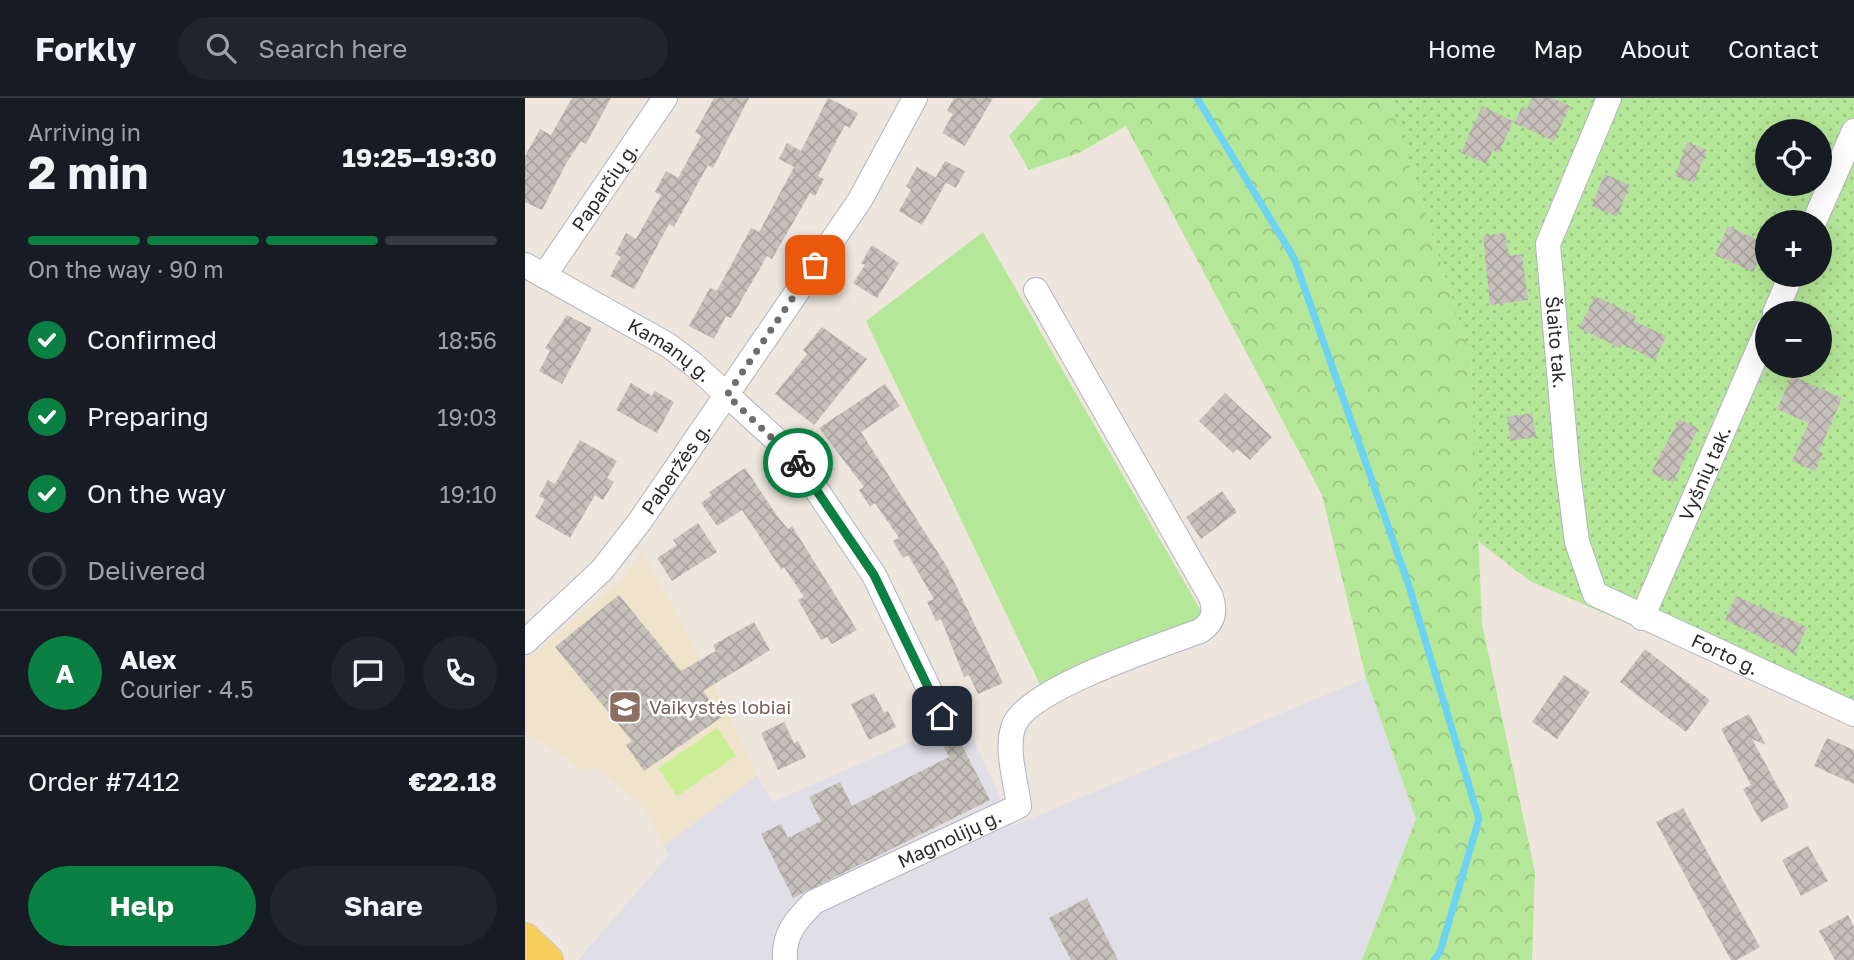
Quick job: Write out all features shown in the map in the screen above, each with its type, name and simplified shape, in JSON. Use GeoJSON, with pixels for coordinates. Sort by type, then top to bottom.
{"type":"FeatureCollection","features":[{"type":"Feature","properties":{"kind":"main road"},"geometry":{"type":"LineString","coordinates":[[525,938],[548,960]]}},
{"type":"Feature","properties":{"kind":"street","name":"Paparčių g."},"geometry":{"type":"LineString","coordinates":[[535,270],[665,98]]}},
{"type":"Feature","properties":{"kind":"street","name":"Paberžės g."},"geometry":{"type":"LineString","coordinates":[[525,642],[602,570],[640,521],[860,200],[915,98]]}},
{"type":"Feature","properties":{"kind":"street","name":"Šlaito tak."},"geometry":{"type":"LineString","coordinates":[[1595,594],[1577,542],[1567,464],[1548,244],[1609,98]]}},
{"type":"Feature","properties":{"kind":"street"},"geometry":{"type":"LineString","coordinates":[[1819,210],[1854,131]]}},
{"type":"Feature","properties":{"kind":"street","name":"Kamanų g."},"geometry":{"type":"LineString","coordinates":[[535,270],[668,345],[793,455],[874,575],[942,716]]}},
{"type":"Feature","properties":{"kind":"street","name":"Magnolijų g."},"geometry":{"type":"LineString","coordinates":[[785,960],[784,946],[793,923],[814,902],[1019,806],[1010,738],[1015,722],[1042,696],[1200,631],[1212,620],[1215,610],[1212,597],[1036,290]]}},
{"type":"Feature","properties":{"kind":"street","name":"Vyšnių tak."},"geometry":{"type":"LineString","coordinates":[[1642,618],[1755,358]]}},
{"type":"Feature","properties":{"kind":"street","name":"Forto g."},"geometry":{"type":"LineString","coordinates":[[1595,594],[1854,714]]}},
{"type":"Feature","properties":{"kind":"shaded area","name":"Vaikystės lobiai"},"geometry":{"type":"Polygon","coordinates":[[[642,551],[714,682],[757,776],[664,846],[644,807],[593,766],[583,771],[525,732],[525,661],[624,577],[642,551]]]}},
{"type":"Feature","properties":{"kind":"shaded area"},"geometry":{"type":"Polygon","coordinates":[[[1366,678],[1416,819],[1362,960],[578,960],[669,855],[664,846],[757,776],[773,802],[964,718],[1013,826],[1366,678]]]}},
{"type":"Feature","properties":{"kind":"green space"},"geometry":{"type":"Polygon","coordinates":[[[1042,98],[1393,98],[1390,103],[1471,357],[1482,624],[1535,872],[1532,960],[1362,960],[1416,819],[1366,678],[1322,495],[1126,126],[1079,153],[1029,170],[1009,136],[1042,98]]]}},
{"type":"Feature","properties":{"kind":"green space"},"geometry":{"type":"Polygon","coordinates":[[[1393,98],[1854,98],[1854,722],[1530,581],[1478,541],[1471,357],[1390,103],[1393,98]]]}},
{"type":"Feature","properties":{"kind":"green space"},"geometry":{"type":"Polygon","coordinates":[[[983,232],[1204,616],[1042,689],[866,321],[983,232]]]}},
{"type":"Feature","properties":{"kind":"green space"},"geometry":{"type":"Polygon","coordinates":[[[717,728],[736,756],[677,796],[658,768],[717,728]]]}},
{"type":"Feature","properties":{"kind":"building"},"geometry":{"type":"Polygon","coordinates":[[[572,98],[611,98],[586,144],[581,141],[567,162],[542,210],[525,202],[525,156],[540,129],[551,135],[572,98]]]}},
{"type":"Feature","properties":{"kind":"building"},"geometry":{"type":"Polygon","coordinates":[[[714,98],[749,98],[713,168],[708,165],[674,227],[669,224],[634,289],[610,276],[621,257],[615,254],[626,233],[636,239],[661,195],[655,192],[666,171],[678,178],[701,136],[695,132],[714,98]]]}},
{"type":"Feature","properties":{"kind":"building"},"geometry":{"type":"Polygon","coordinates":[[[828,98],[858,113],[850,128],[845,125],[818,176],[824,179],[815,196],[810,193],[772,259],[767,256],[731,318],[726,316],[714,339],[689,326],[710,288],[717,291],[751,228],[759,232],[794,167],[779,159],[787,143],[801,151],[828,98]]]}},
{"type":"Feature","properties":{"kind":"building"},"geometry":{"type":"Polygon","coordinates":[[[954,98],[993,98],[965,146],[942,133],[953,114],[947,111],[954,98]]]}},
{"type":"Feature","properties":{"kind":"building"},"geometry":{"type":"Polygon","coordinates":[[[1532,98],[1553,98],[1570,106],[1554,141],[1514,123],[1522,107],[1527,109],[1532,98]]]}},
{"type":"Feature","properties":{"kind":"building"},"geometry":{"type":"Polygon","coordinates":[[[1482,106],[1513,121],[1499,153],[1493,150],[1487,164],[1461,153],[1482,106]]]}},
{"type":"Feature","properties":{"kind":"building"},"geometry":{"type":"Polygon","coordinates":[[[1687,142],[1707,150],[1694,183],[1675,176],[1687,142]]]}},
{"type":"Feature","properties":{"kind":"building"},"geometry":{"type":"Polygon","coordinates":[[[945,161],[965,171],[956,188],[936,177],[945,161]]]}},
{"type":"Feature","properties":{"kind":"building"},"geometry":{"type":"Polygon","coordinates":[[[917,167],[946,183],[922,225],[899,211],[911,190],[906,186],[917,167]]]}},
{"type":"Feature","properties":{"kind":"building"},"geometry":{"type":"Polygon","coordinates":[[[1605,174],[1630,185],[1617,217],[1591,206],[1605,174]]]}},
{"type":"Feature","properties":{"kind":"building"},"geometry":{"type":"Polygon","coordinates":[[[1728,226],[1755,239],[1753,272],[1715,255],[1728,226]]]}},
{"type":"Feature","properties":{"kind":"building"},"geometry":{"type":"Polygon","coordinates":[[[1505,233],[1509,256],[1522,254],[1528,300],[1490,305],[1483,236],[1505,233]]]}},
{"type":"Feature","properties":{"kind":"building"},"geometry":{"type":"Polygon","coordinates":[[[872,245],[899,263],[877,298],[853,283],[865,265],[861,263],[872,245]]]}},
{"type":"Feature","properties":{"kind":"building"},"geometry":{"type":"Polygon","coordinates":[[[1595,296],[1636,316],[1634,321],[1666,336],[1655,360],[1622,344],[1620,348],[1579,328],[1595,296]]]}},
{"type":"Feature","properties":{"kind":"building"},"geometry":{"type":"Polygon","coordinates":[[[567,315],[592,328],[562,384],[539,371],[550,351],[545,348],[567,315]]]}},
{"type":"Feature","properties":{"kind":"building"},"geometry":{"type":"Polygon","coordinates":[[[822,327],[867,359],[814,425],[775,394],[807,354],[803,350],[822,327]]]}},
{"type":"Feature","properties":{"kind":"building"},"geometry":{"type":"Polygon","coordinates":[[[1791,378],[1842,398],[1819,451],[1823,453],[1815,471],[1792,461],[1809,423],[1777,409],[1791,378]]]}},
{"type":"Feature","properties":{"kind":"building"},"geometry":{"type":"Polygon","coordinates":[[[631,383],[652,396],[655,391],[674,402],[657,433],[616,410],[631,383]]]}},
{"type":"Feature","properties":{"kind":"building"},"geometry":{"type":"Polygon","coordinates":[[[885,384],[900,406],[861,432],[947,567],[1003,683],[978,694],[969,675],[964,677],[941,619],[936,621],[927,602],[934,599],[908,555],[903,558],[893,541],[899,538],[875,503],[870,507],[859,490],[864,487],[819,428],[885,384]]]}},
{"type":"Feature","properties":{"kind":"building"},"geometry":{"type":"Polygon","coordinates":[[[1225,393],[1272,437],[1250,460],[1237,449],[1233,453],[1199,421],[1225,393]]]}},
{"type":"Feature","properties":{"kind":"building"},"geometry":{"type":"Polygon","coordinates":[[[1532,413],[1536,437],[1511,441],[1507,417],[1532,413]]]}},
{"type":"Feature","properties":{"kind":"building"},"geometry":{"type":"Polygon","coordinates":[[[1679,419],[1698,428],[1673,483],[1651,473],[1679,419]]]}},
{"type":"Feature","properties":{"kind":"building"},"geometry":{"type":"Polygon","coordinates":[[[580,440],[617,461],[607,478],[614,482],[603,500],[595,495],[570,538],[535,517],[545,499],[539,496],[548,480],[555,484],[580,440]]]}},
{"type":"Feature","properties":{"kind":"building"},"geometry":{"type":"Polygon","coordinates":[[[745,468],[778,517],[788,529],[792,526],[857,630],[832,644],[827,637],[821,640],[798,600],[804,597],[784,567],[781,569],[742,510],[717,526],[701,503],[712,495],[709,492],[745,468]]]}},
{"type":"Feature","properties":{"kind":"building"},"geometry":{"type":"Polygon","coordinates":[[[1222,491],[1237,512],[1201,539],[1186,517],[1222,491]]]}},
{"type":"Feature","properties":{"kind":"building"},"geometry":{"type":"Polygon","coordinates":[[[698,523],[717,552],[672,581],[657,558],[677,545],[673,540],[698,523]]]}},
{"type":"Feature","properties":{"kind":"building"},"geometry":{"type":"Polygon","coordinates":[[[619,595],[681,671],[716,651],[713,645],[754,622],[770,650],[703,691],[722,717],[644,771],[626,745],[632,741],[555,647],[619,595]]]}},
{"type":"Feature","properties":{"kind":"building"},"geometry":{"type":"Polygon","coordinates":[[[1736,596],[1807,627],[1795,654],[1725,620],[1736,596]]]}},
{"type":"Feature","properties":{"kind":"building"},"geometry":{"type":"Polygon","coordinates":[[[1645,649],[1710,700],[1686,732],[1620,682],[1645,649]]]}},
{"type":"Feature","properties":{"kind":"building"},"geometry":{"type":"Polygon","coordinates":[[[1564,675],[1590,692],[1557,739],[1532,722],[1564,675]]]}},
{"type":"Feature","properties":{"kind":"building"},"geometry":{"type":"Polygon","coordinates":[[[874,693],[884,713],[888,711],[896,727],[869,740],[851,704],[874,693]]]}},
{"type":"Feature","properties":{"kind":"building"},"geometry":{"type":"Polygon","coordinates":[[[1749,714],[1766,745],[1752,739],[1789,807],[1761,822],[1743,789],[1751,785],[1721,729],[1749,714]]]}},
{"type":"Feature","properties":{"kind":"building"},"geometry":{"type":"Polygon","coordinates":[[[784,722],[794,743],[798,741],[806,757],[778,770],[761,733],[784,722]]]}},
{"type":"Feature","properties":{"kind":"building"},"geometry":{"type":"Polygon","coordinates":[[[956,734],[990,800],[793,898],[761,834],[781,824],[788,838],[821,821],[809,797],[840,782],[852,806],[949,757],[941,742],[956,734]]]}},
{"type":"Feature","properties":{"kind":"building"},"geometry":{"type":"Polygon","coordinates":[[[1827,738],[1854,750],[1854,784],[1814,766],[1827,738]]]}},
{"type":"Feature","properties":{"kind":"building"},"geometry":{"type":"Polygon","coordinates":[[[1683,808],[1760,947],[1737,960],[1731,960],[1656,822],[1683,808]]]}},
{"type":"Feature","properties":{"kind":"building"},"geometry":{"type":"Polygon","coordinates":[[[1808,846],[1828,881],[1801,896],[1782,860],[1808,846]]]}},
{"type":"Feature","properties":{"kind":"building"},"geometry":{"type":"Polygon","coordinates":[[[1087,898],[1118,960],[1071,960],[1049,918],[1087,898]]]}},
{"type":"Feature","properties":{"kind":"building"},"geometry":{"type":"Polygon","coordinates":[[[1848,915],[1854,927],[1854,960],[1835,960],[1819,931],[1848,915]]]}},
{"type":"Feature","properties":{"kind":"waterway"},"geometry":{"type":"LineString","coordinates":[[1197,98],[1294,258],[1408,583],[1479,819],[1440,952],[1434,960]]}},
{"type":"Feature","properties":{"kind":"way so far"},"geometry":{"type":"LineString","coordinates":[[798,463],[793,455],[727,395],[815,265]]}},
{"type":"Feature","properties":{"kind":"place","name":"Vaikystės lobiai"},"geometry":{"type":"Point","coordinates":[625,707]}},
{"type":"Feature","properties":{"kind":"route"},"geometry":{"type":"LineString","coordinates":[[798,463],[874,575],[942,716]]}}]}
